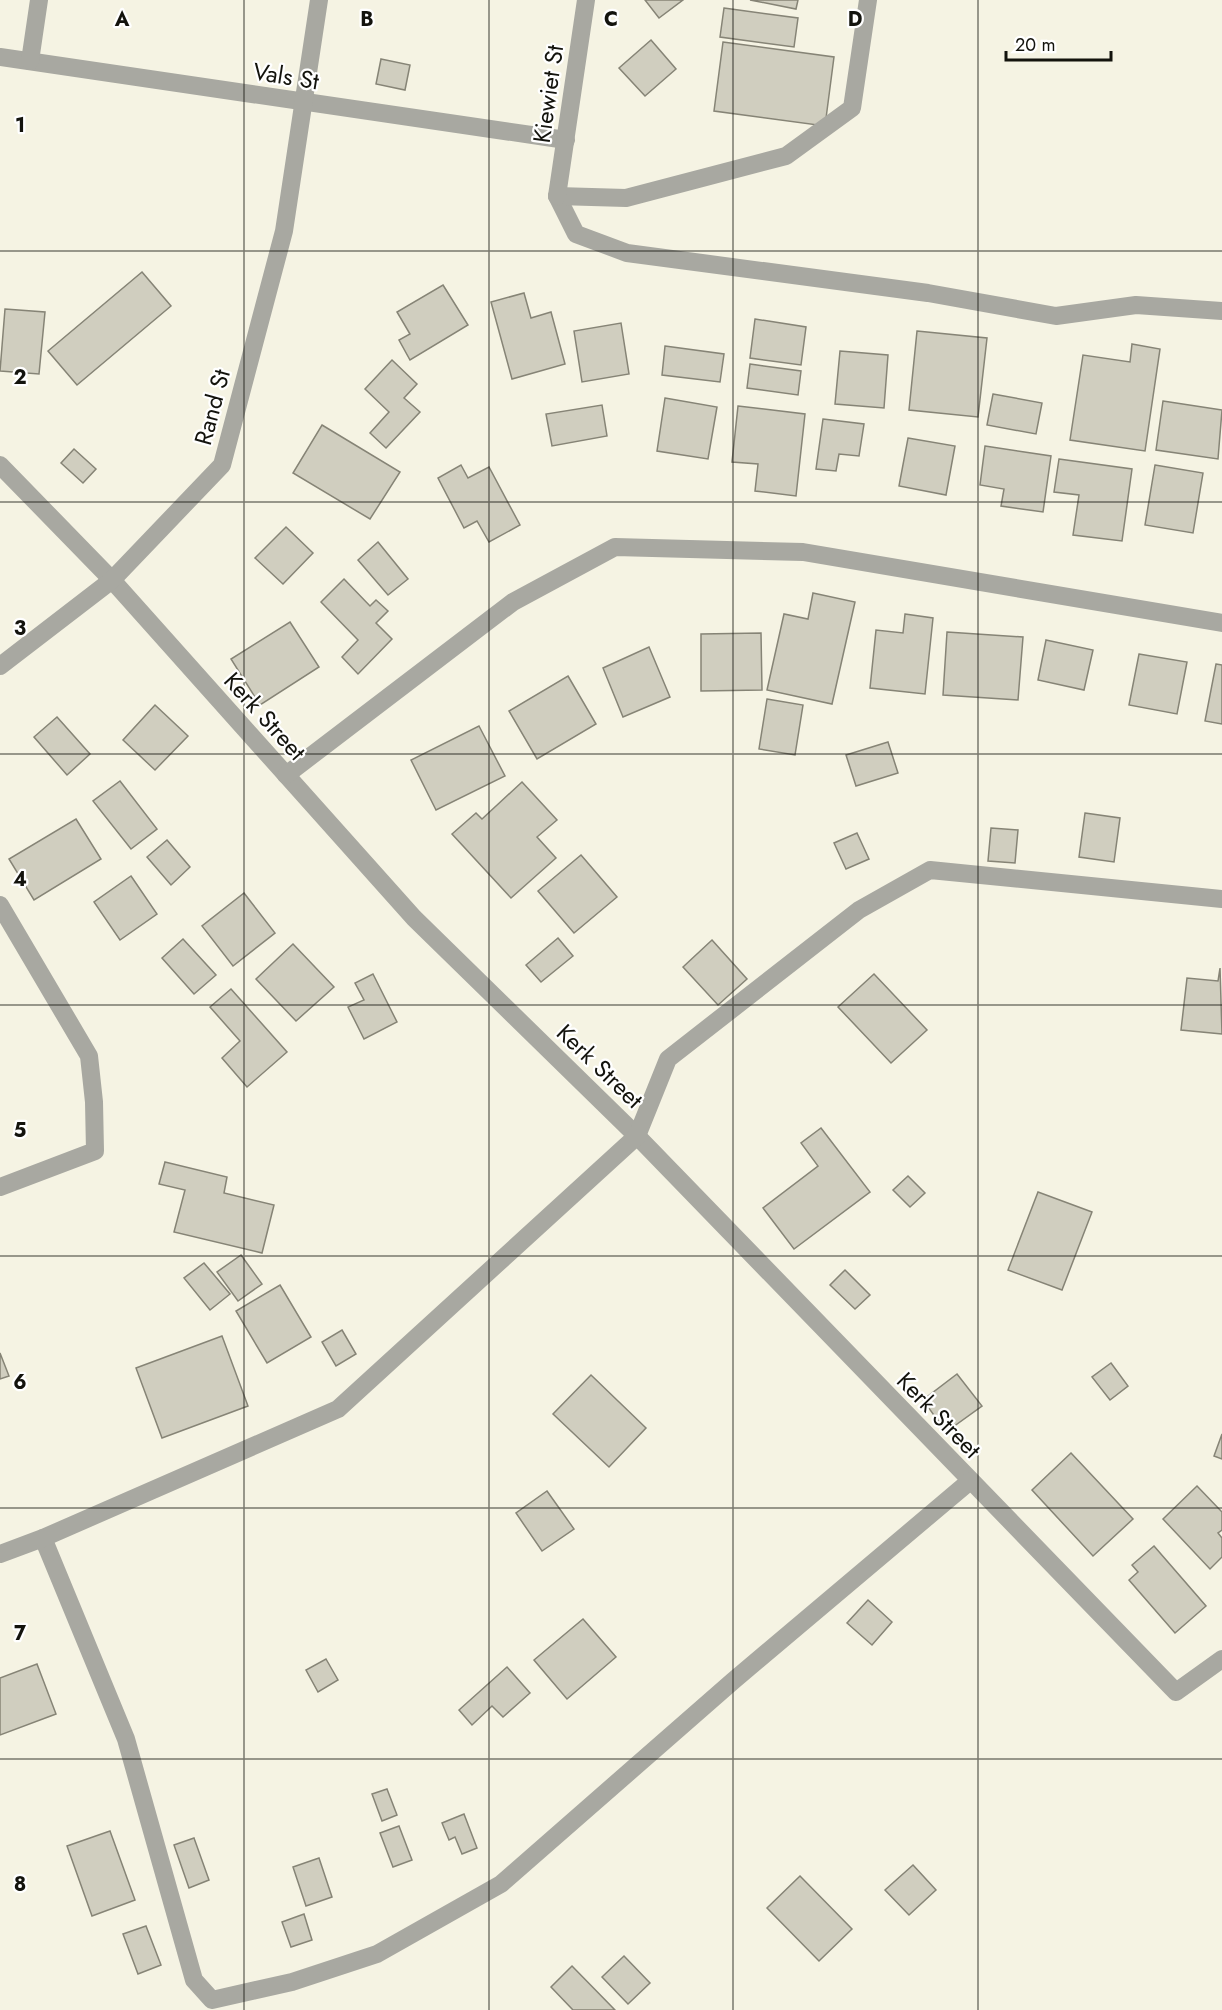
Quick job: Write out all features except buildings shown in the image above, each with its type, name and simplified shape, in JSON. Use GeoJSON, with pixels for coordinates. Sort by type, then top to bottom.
{"type":"FeatureCollection","features":[{"type":"Feature","properties":{"kind":"street"},"geometry":{"type":"LineString","coordinates":[[30,61],[39,0]]}},
{"type":"Feature","properties":{"kind":"street","name":"Rand St"},"geometry":{"type":"LineString","coordinates":[[0,666],[112,580],[222,465],[284,231],[319,0]]}},
{"type":"Feature","properties":{"kind":"street","name":"Kiewiet St"},"geometry":{"type":"LineString","coordinates":[[557,196],[586,0]]}},
{"type":"Feature","properties":{"kind":"street"},"geometry":{"type":"LineString","coordinates":[[868,0],[852,108],[786,156],[626,198],[557,196],[576,234],[627,253],[928,294],[1056,316],[1136,305],[1222,311]]}},
{"type":"Feature","properties":{"kind":"street","name":"Vals St"},"geometry":{"type":"LineString","coordinates":[[0,57],[566,140]]}},
{"type":"Feature","properties":{"kind":"street","name":"Kerk Street"},"geometry":{"type":"LineString","coordinates":[[0,465],[112,580],[414,918],[637,1136],[1176,1692],[1222,1659]]}},
{"type":"Feature","properties":{"kind":"street"},"geometry":{"type":"LineString","coordinates":[[286,775],[513,602],[615,547],[803,552],[1222,622]]}},
{"type":"Feature","properties":{"kind":"street"},"geometry":{"type":"LineString","coordinates":[[0,1554],[43,1539],[338,1409],[637,1136],[668,1059],[859,910],[930,870],[1222,899]]}},
{"type":"Feature","properties":{"kind":"street"},"geometry":{"type":"LineString","coordinates":[[0,905],[89,1056],[94,1102],[95,1151],[0,1187]]}},
{"type":"Feature","properties":{"kind":"street"},"geometry":{"type":"LineString","coordinates":[[43,1539],[126,1739],[194,1980],[212,2000],[292,1982],[377,1954],[501,1884],[733,1681],[970,1481]]}}]}
